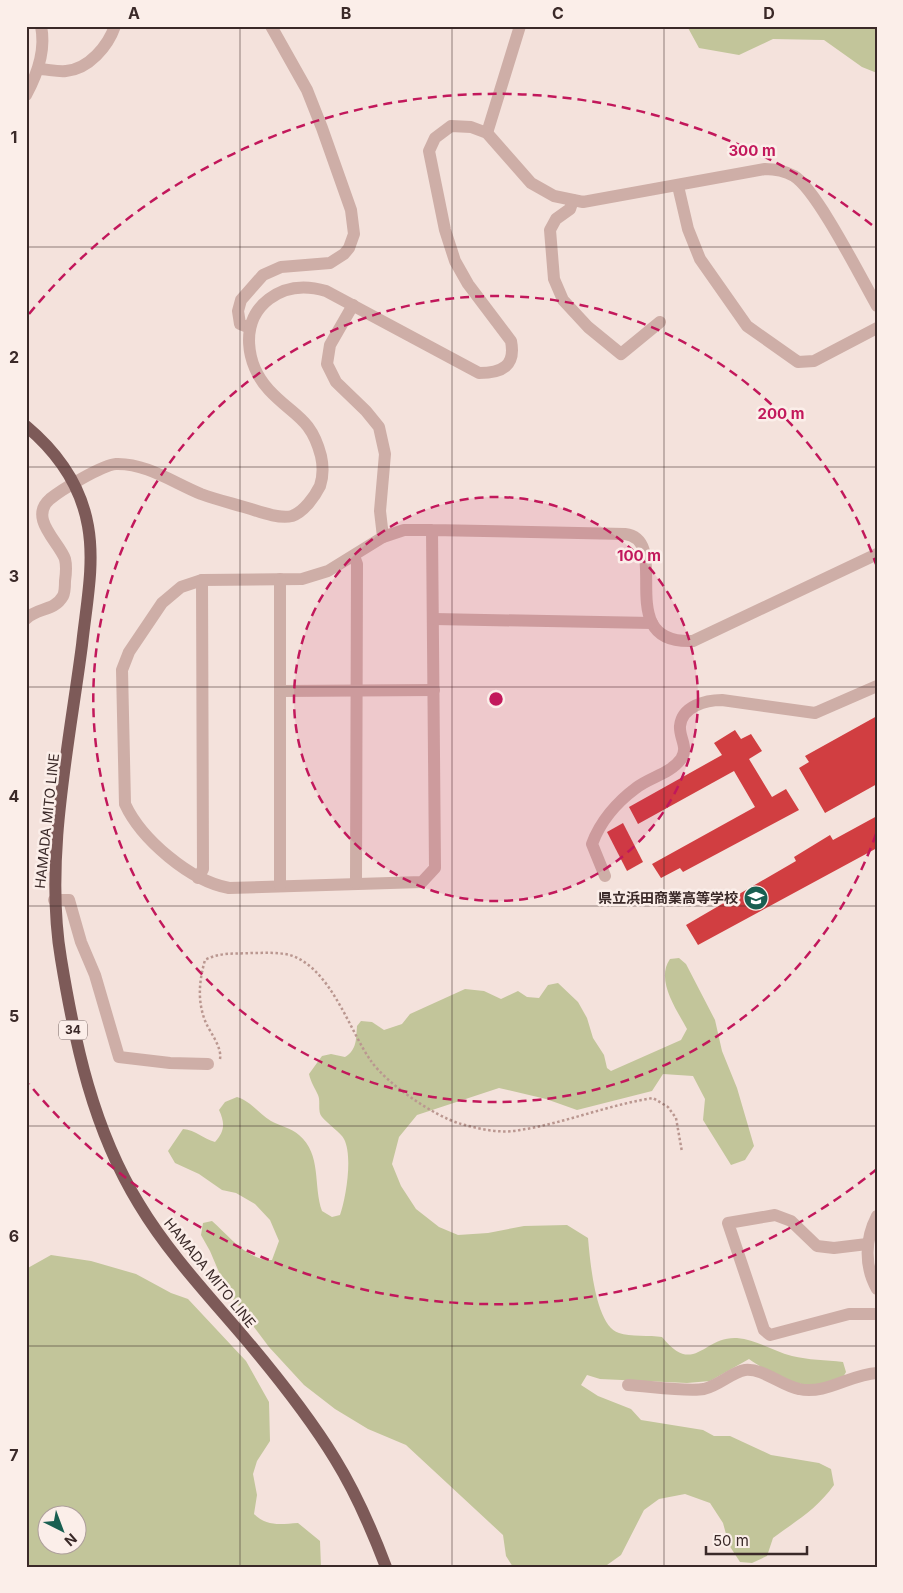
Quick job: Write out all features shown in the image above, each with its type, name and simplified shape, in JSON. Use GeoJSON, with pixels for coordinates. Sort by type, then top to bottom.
{"type":"FeatureCollection","features":[{"type":"Feature","properties":{"kind":"main road","name":"HAMADA MITO LINE"},"geometry":{"type":"LineString","coordinates":[[26,426],[51,450],[74,485],[88,526],[90,573],[57,840],[54,900],[56,934],[69,1010],[85,1080],[98,1117],[137,1200],[177,1258],[249,1343],[310,1421],[352,1490],[386,1567]]}},
{"type":"Feature","properties":{"kind":"street"},"geometry":{"type":"LineString","coordinates":[[26,95],[38,69],[43,36],[42,26]]}},
{"type":"Feature","properties":{"kind":"street"},"geometry":{"type":"LineString","coordinates":[[38,69],[66,71],[84,64],[103,48],[115,26]]}},
{"type":"Feature","properties":{"kind":"street"},"geometry":{"type":"LineString","coordinates":[[250,328],[240,324],[238,312],[241,300],[254,282],[271,270],[281,267],[322,264],[338,259],[349,248],[355,227],[339,176],[307,90],[271,26]]}},
{"type":"Feature","properties":{"kind":"street"},"geometry":{"type":"LineString","coordinates":[[487,133],[520,26]]}},
{"type":"Feature","properties":{"kind":"street"},"geometry":{"type":"LineString","coordinates":[[26,619],[32,614],[51,609],[58,604],[64,594],[66,567],[64,557],[45,527],[43,509],[49,500],[74,485],[89,473],[115,464],[141,468],[202,494],[268,515],[292,516],[309,504],[320,485],[323,464],[317,441],[308,424],[270,391],[260,379],[250,350],[250,328],[254,317],[264,304],[277,294],[290,289],[315,288],[352,305],[479,373],[496,373],[507,366],[513,352],[511,340],[468,284],[455,261],[445,230],[429,151],[435,138],[451,126],[471,127],[487,133],[531,183],[554,196],[583,202],[765,169],[778,169],[795,177],[813,195],[877,306]]}},
{"type":"Feature","properties":{"kind":"street"},"geometry":{"type":"LineString","coordinates":[[678,186],[688,229],[700,259],[748,326],[798,362],[814,361],[877,328]]}},
{"type":"Feature","properties":{"kind":"street"},"geometry":{"type":"LineString","coordinates":[[573,200],[570,209],[556,219],[550,230],[554,279],[563,300],[588,327],[621,354],[660,322]]}},
{"type":"Feature","properties":{"kind":"street"},"geometry":{"type":"LineString","coordinates":[[352,305],[330,345],[327,364],[336,382],[366,411],[379,428],[385,454],[380,511],[383,537]]}},
{"type":"Feature","properties":{"kind":"street"},"geometry":{"type":"LineString","coordinates":[[432,530],[435,868],[422,882],[229,888],[215,886],[198,878],[181,866],[142,831],[133,820],[125,804],[122,670],[129,652],[162,603],[181,587],[202,580],[302,579],[328,571],[383,537],[404,530],[432,530],[633,535],[640,540],[644,548],[646,600],[652,623],[660,633],[672,640],[700,639],[754,611],[877,554]]}},
{"type":"Feature","properties":{"kind":"street"},"geometry":{"type":"LineString","coordinates":[[354,556],[357,564],[358,691],[356,883]]}},
{"type":"Feature","properties":{"kind":"street"},"geometry":{"type":"LineString","coordinates":[[280,579],[280,886]]}},
{"type":"Feature","properties":{"kind":"street"},"geometry":{"type":"LineString","coordinates":[[198,878],[203,869],[202,580]]}},
{"type":"Feature","properties":{"kind":"street"},"geometry":{"type":"LineString","coordinates":[[434,619],[652,623]]}},
{"type":"Feature","properties":{"kind":"street"},"geometry":{"type":"LineString","coordinates":[[605,876],[592,844],[601,823],[636,787],[674,766],[682,758],[685,749],[680,726],[683,718],[693,706],[710,700],[722,700],[816,713],[877,686]]}},
{"type":"Feature","properties":{"kind":"street"},"geometry":{"type":"LineString","coordinates":[[281,691],[434,690]]}},
{"type":"Feature","properties":{"kind":"street"},"geometry":{"type":"LineString","coordinates":[[54,900],[69,900],[81,942],[95,975],[119,1058],[170,1063],[208,1064]]}},
{"type":"Feature","properties":{"kind":"street"},"geometry":{"type":"LineString","coordinates":[[867,1244],[834,1248],[817,1246],[791,1221],[774,1215],[728,1223],[764,1330],[770,1335],[849,1314],[877,1314]]}},
{"type":"Feature","properties":{"kind":"street"},"geometry":{"type":"LineString","coordinates":[[877,1216],[867,1244],[869,1270],[877,1289]]}},
{"type":"Feature","properties":{"kind":"street"},"geometry":{"type":"LineString","coordinates":[[628,1385],[702,1389],[719,1385],[745,1370],[755,1370],[800,1390],[821,1390],[877,1373]]}},
{"type":"Feature","properties":{"kind":"path"},"geometry":{"type":"LineString","coordinates":[[208,1064],[221,1059],[221,1053],[205,1020],[199,995],[200,975],[204,960],[215,954],[271,952],[291,956],[304,963],[327,984],[341,1004],[372,1062],[393,1085],[412,1098],[458,1123],[493,1131],[520,1131],[653,1098],[668,1107],[676,1118],[682,1152]]}},
{"type":"Feature","properties":{"kind":"green space"},"geometry":{"type":"Polygon","coordinates":[[[687,26],[877,26],[877,73],[862,67],[824,40],[773,39],[739,55],[699,48],[687,26]]]}},
{"type":"Feature","properties":{"kind":"green space"},"geometry":{"type":"Polygon","coordinates":[[[679,958],[686,964],[715,1020],[722,1051],[737,1088],[754,1146],[745,1160],[731,1165],[703,1120],[705,1099],[693,1076],[663,1074],[652,1091],[577,1110],[546,1099],[499,1088],[417,1115],[399,1137],[392,1164],[401,1186],[416,1209],[439,1227],[458,1235],[488,1233],[524,1226],[567,1225],[588,1238],[592,1275],[599,1305],[604,1318],[611,1328],[619,1333],[662,1337],[682,1354],[699,1352],[725,1339],[737,1338],[751,1341],[792,1356],[843,1362],[846,1372],[838,1382],[827,1386],[799,1384],[771,1372],[749,1359],[710,1381],[687,1383],[600,1379],[587,1375],[581,1385],[598,1396],[631,1409],[641,1420],[703,1430],[714,1436],[730,1436],[771,1455],[819,1463],[831,1469],[834,1485],[813,1508],[773,1538],[767,1556],[752,1563],[740,1562],[729,1545],[723,1523],[710,1503],[685,1494],[659,1499],[644,1510],[621,1555],[607,1565],[513,1567],[506,1556],[503,1535],[406,1445],[368,1429],[335,1409],[304,1385],[269,1347],[227,1291],[201,1235],[203,1223],[212,1221],[247,1252],[263,1259],[272,1260],[279,1241],[270,1220],[255,1204],[236,1193],[222,1190],[199,1174],[175,1163],[168,1151],[183,1129],[192,1131],[215,1142],[221,1134],[223,1127],[219,1110],[225,1102],[237,1097],[247,1102],[266,1118],[299,1135],[306,1143],[314,1161],[322,1211],[332,1217],[340,1215],[348,1177],[347,1146],[344,1139],[321,1115],[319,1098],[309,1074],[322,1056],[331,1054],[345,1057],[352,1051],[356,1040],[357,1026],[361,1021],[372,1022],[384,1030],[402,1024],[410,1014],[465,989],[484,991],[501,999],[518,991],[527,997],[539,998],[548,985],[558,983],[578,1002],[587,1018],[593,1038],[604,1055],[607,1068],[611,1071],[681,1040],[687,1029],[669,995],[665,976],[666,967],[670,959],[679,958]]]}},
{"type":"Feature","properties":{"kind":"green space"},"geometry":{"type":"Polygon","coordinates":[[[51,1255],[91,1261],[136,1274],[171,1293],[188,1299],[246,1361],[269,1402],[270,1441],[257,1461],[253,1474],[257,1495],[254,1514],[269,1523],[298,1523],[320,1541],[321,1567],[26,1567],[26,1269],[51,1255]]]}},
{"type":"Feature","properties":{"kind":"building"},"geometry":{"type":"Polygon","coordinates":[[[877,716],[877,784],[825,813],[799,768],[809,762],[805,756],[877,716]]]}},
{"type":"Feature","properties":{"kind":"building"},"geometry":{"type":"Polygon","coordinates":[[[735,730],[741,739],[751,734],[762,751],[749,759],[772,797],[786,789],[799,810],[683,872],[680,868],[661,878],[652,864],[755,807],[734,771],[638,824],[629,807],[722,755],[714,743],[735,730]]]}},
{"type":"Feature","properties":{"kind":"building"},"geometry":{"type":"Polygon","coordinates":[[[877,816],[877,848],[698,945],[686,925],[796,861],[794,857],[830,835],[833,840],[877,816]]]}},
{"type":"Feature","properties":{"kind":"building"},"geometry":{"type":"Polygon","coordinates":[[[623,823],[643,862],[627,871],[607,832],[623,823]]]}},
{"type":"Feature","properties":{"kind":"place","name":"県立浜田商業高等学校"},"geometry":{"type":"Point","coordinates":[756,898]}}]}
